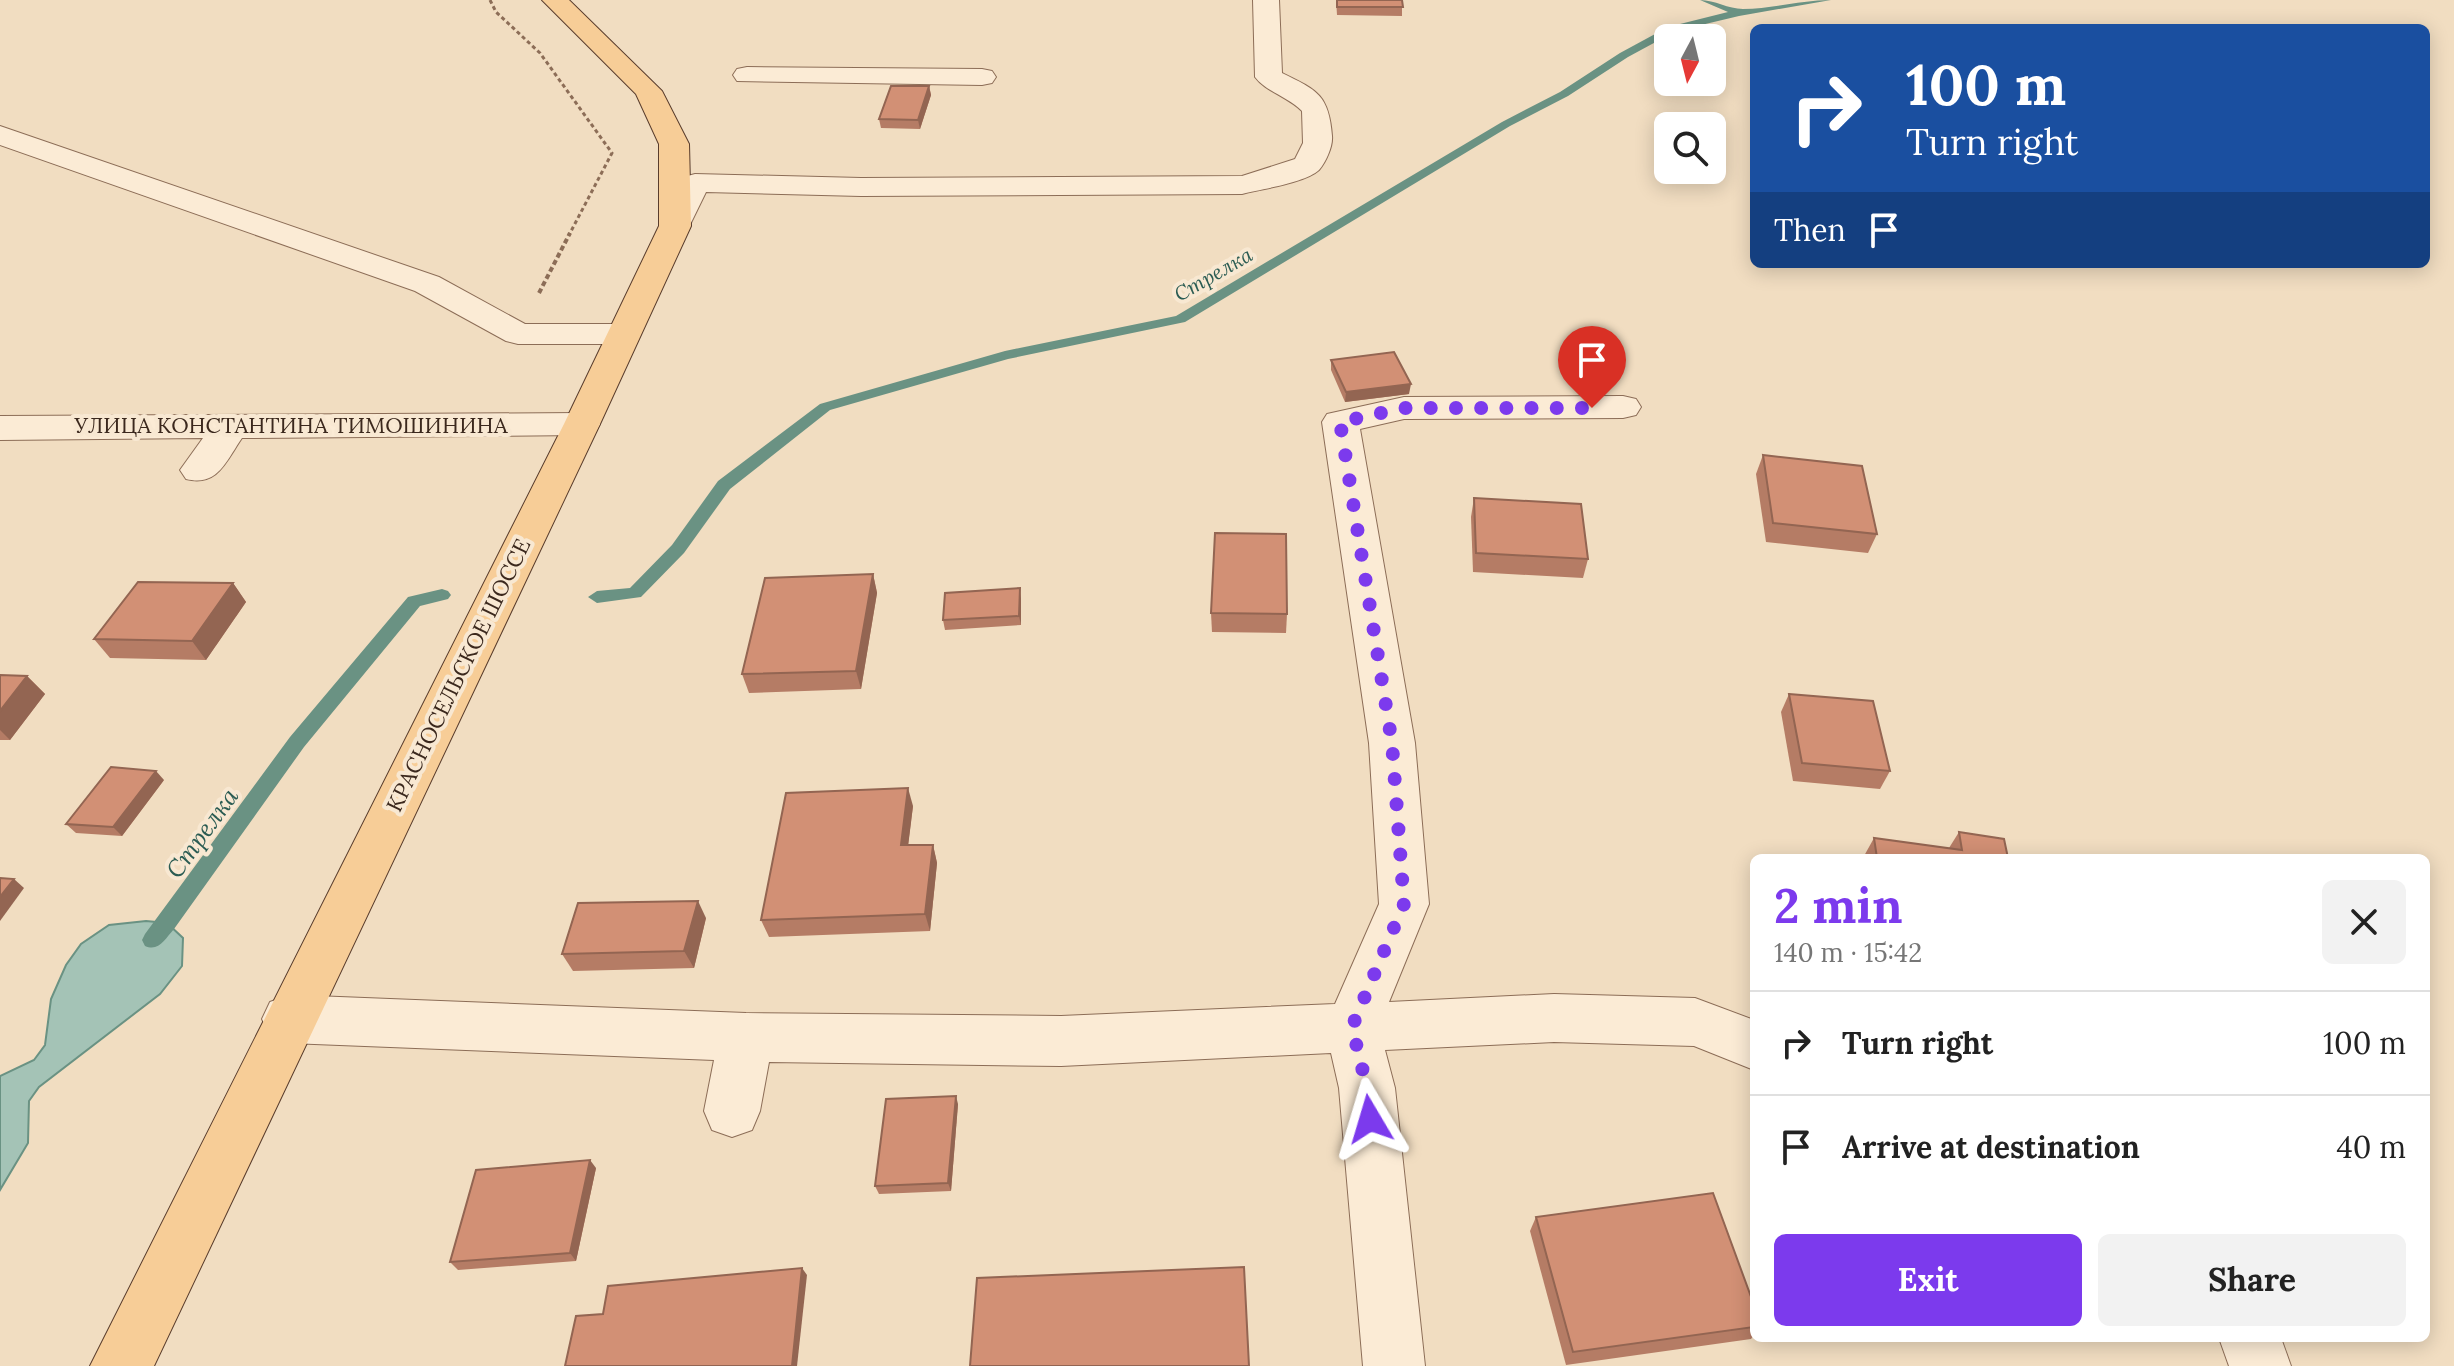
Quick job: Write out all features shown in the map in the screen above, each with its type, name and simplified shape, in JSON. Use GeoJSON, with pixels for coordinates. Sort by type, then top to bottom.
{"type":"FeatureCollection","features":[{"type":"Feature","properties":{"kind":"main road","name":"КРАСНОСЕЛЬСКОЕ ШОССЕ"},"geometry":{"type":"LineString","coordinates":[[121,1366],[582,424],[675,226],[674,144],[648,91],[555,0]]}},
{"type":"Feature","properties":{"kind":"street"},"geometry":{"type":"LineString","coordinates":[[675,226],[695,183],[861,187],[1242,185],[1279,176],[1307,165],[1318,143],[1316,109],[1299,92],[1269,77],[1266,0]]}},
{"type":"Feature","properties":{"kind":"street"},"geometry":{"type":"LineString","coordinates":[[747,75],[982,77]]}},
{"type":"Feature","properties":{"kind":"street"},"geometry":{"type":"LineString","coordinates":[[0,135],[427,284],[518,334],[624,334]]}},
{"type":"Feature","properties":{"kind":"street"},"geometry":{"type":"LineString","coordinates":[[1394,1366],[1367,1088],[1352,1027],[1404,904],[1392,743],[1340,422],[1404,408],[1623,407]]}},
{"type":"Feature","properties":{"kind":"street","name":"УЛИЦА КОНСТАНТИНА ТИМОШИНИНА"},"geometry":{"type":"LineString","coordinates":[[0,428],[582,424]]}},
{"type":"Feature","properties":{"kind":"street"},"geometry":{"type":"LineString","coordinates":[[199,470],[232,426]]}},
{"type":"Feature","properties":{"kind":"street"},"geometry":{"type":"LineString","coordinates":[[289,1019],[746,1037],[1061,1041],[1554,1018],[1695,1022],[1750,1043]]}},
{"type":"Feature","properties":{"kind":"street"},"geometry":{"type":"LineString","coordinates":[[732,1111],[746,1037]]}},
{"type":"Feature","properties":{"kind":"street"},"geometry":{"type":"LineString","coordinates":[[2251,1342],[2260,1366]]}},
{"type":"Feature","properties":{"kind":"path"},"geometry":{"type":"LineString","coordinates":[[490,0],[496,12],[540,53],[612,153],[518,334]]}},
{"type":"Feature","properties":{"kind":"shaded area"},"geometry":{"type":"Polygon","coordinates":[[[146,921],[167,923],[183,938],[182,966],[160,994],[39,1087],[29,1101],[28,1143],[0,1190],[0,1076],[34,1060],[45,1045],[51,999],[66,965],[81,944],[109,925],[146,921]]]}},
{"type":"Feature","properties":{"kind":"building"},"geometry":{"type":"Polygon","coordinates":[[[1337,0],[1402,0],[1403,7],[1337,7],[1337,0]]]}},
{"type":"Feature","properties":{"kind":"building"},"geometry":{"type":"Polygon","coordinates":[[[891,86],[929,86],[918,120],[879,119],[891,86]]]}},
{"type":"Feature","properties":{"kind":"building"},"geometry":{"type":"Polygon","coordinates":[[[1394,352],[1411,384],[1346,392],[1331,360],[1394,352]]]}},
{"type":"Feature","properties":{"kind":"building"},"geometry":{"type":"Polygon","coordinates":[[[1763,455],[1862,466],[1877,534],[1773,523],[1763,455]]]}},
{"type":"Feature","properties":{"kind":"building"},"geometry":{"type":"Polygon","coordinates":[[[1474,498],[1581,504],[1588,559],[1476,553],[1474,498]]]}},
{"type":"Feature","properties":{"kind":"building"},"geometry":{"type":"Polygon","coordinates":[[[1215,533],[1286,534],[1287,614],[1211,613],[1215,533]]]}},
{"type":"Feature","properties":{"kind":"building"},"geometry":{"type":"Polygon","coordinates":[[[873,574],[856,671],[742,674],[765,578],[873,574]]]}},
{"type":"Feature","properties":{"kind":"building"},"geometry":{"type":"Polygon","coordinates":[[[138,582],[233,583],[192,641],[94,639],[138,582]]]}},
{"type":"Feature","properties":{"kind":"building"},"geometry":{"type":"Polygon","coordinates":[[[1020,588],[1019,616],[943,620],[945,593],[1020,588]]]}},
{"type":"Feature","properties":{"kind":"building"},"geometry":{"type":"Polygon","coordinates":[[[0,675],[27,676],[0,711],[0,675]]]}},
{"type":"Feature","properties":{"kind":"building"},"geometry":{"type":"Polygon","coordinates":[[[1789,694],[1873,701],[1890,771],[1802,763],[1789,694]]]}},
{"type":"Feature","properties":{"kind":"building"},"geometry":{"type":"Polygon","coordinates":[[[111,767],[156,771],[113,827],[66,824],[111,767]]]}},
{"type":"Feature","properties":{"kind":"building"},"geometry":{"type":"Polygon","coordinates":[[[908,788],[901,845],[933,845],[925,914],[761,920],[786,793],[908,788]]]}},
{"type":"Feature","properties":{"kind":"building"},"geometry":{"type":"Polygon","coordinates":[[[1959,832],[2004,839],[2007,854],[1876,854],[1874,838],[1962,850],[1959,832]]]}},
{"type":"Feature","properties":{"kind":"building"},"geometry":{"type":"Polygon","coordinates":[[[0,878],[14,879],[0,897],[0,878]]]}},
{"type":"Feature","properties":{"kind":"building"},"geometry":{"type":"Polygon","coordinates":[[[698,901],[684,951],[562,954],[578,903],[698,901]]]}},
{"type":"Feature","properties":{"kind":"building"},"geometry":{"type":"Polygon","coordinates":[[[956,1096],[948,1183],[875,1186],[886,1099],[956,1096]]]}},
{"type":"Feature","properties":{"kind":"building"},"geometry":{"type":"Polygon","coordinates":[[[590,1160],[570,1253],[450,1262],[476,1170],[590,1160]]]}},
{"type":"Feature","properties":{"kind":"building"},"geometry":{"type":"Polygon","coordinates":[[[1713,1193],[1750,1294],[1750,1328],[1573,1352],[1536,1217],[1713,1193]]]}},
{"type":"Feature","properties":{"kind":"building"},"geometry":{"type":"Polygon","coordinates":[[[1244,1267],[1249,1366],[970,1366],[977,1278],[1244,1267]]]}},
{"type":"Feature","properties":{"kind":"building"},"geometry":{"type":"Polygon","coordinates":[[[802,1268],[792,1366],[565,1366],[576,1316],[603,1314],[608,1286],[802,1268]]]}},
{"type":"Feature","properties":{"kind":"waterway"},"geometry":{"type":"LineString","coordinates":[[1705,0],[1739,13]]}},
{"type":"Feature","properties":{"kind":"waterway","name":"Стрелка"},"geometry":{"type":"LineString","coordinates":[[1739,13],[1826,0]]}},
{"type":"Feature","properties":{"kind":"waterway","name":"Стрелка"},"geometry":{"type":"LineString","coordinates":[[597,597],[635,593],[678,549],[724,485],[825,407],[1005,355],[1180,319],[1506,124],[1564,94],[1624,55],[1672,29],[1739,13]]}},
{"type":"Feature","properties":{"kind":"waterway","name":"Стрелка"},"geometry":{"type":"LineString","coordinates":[[152,940],[297,742],[414,601],[442,595]]}},
{"type":"Feature","properties":{"kind":"route"},"geometry":{"type":"LineString","coordinates":[[1370,1119],[1367,1088],[1352,1027],[1404,904],[1392,743],[1340,422],[1404,408],[1592,408]]}}]}
